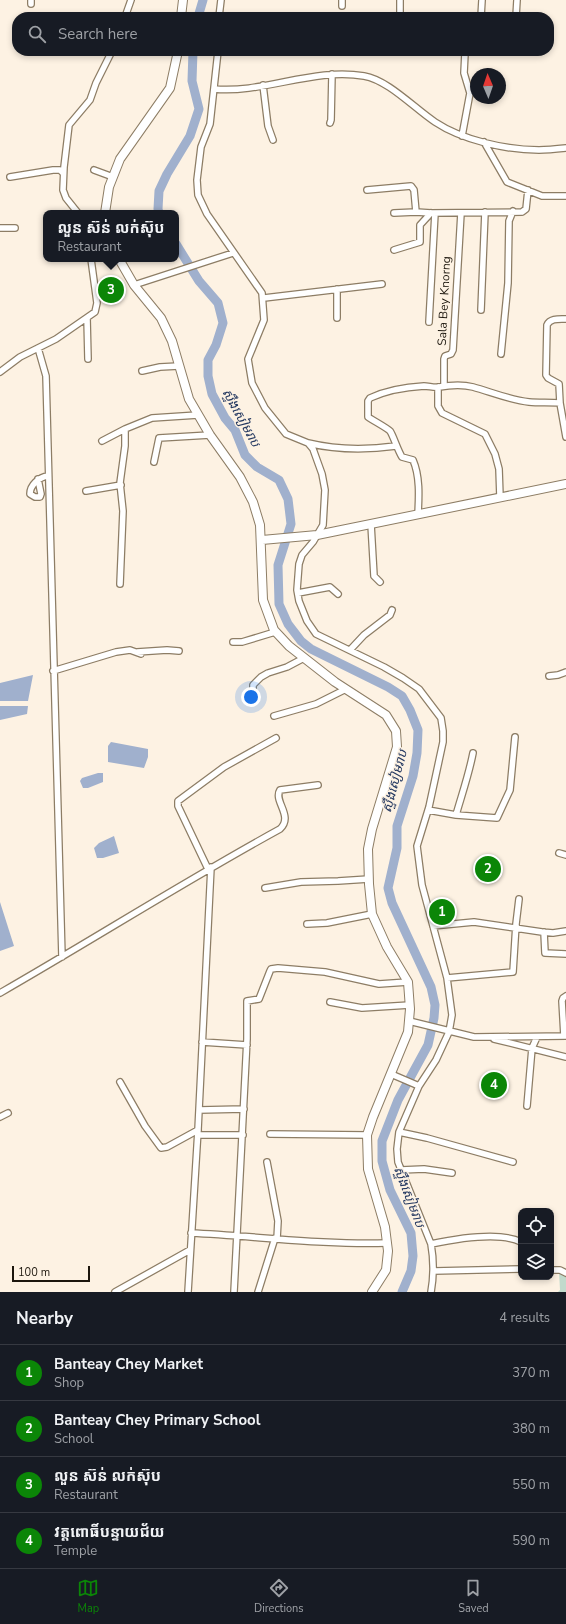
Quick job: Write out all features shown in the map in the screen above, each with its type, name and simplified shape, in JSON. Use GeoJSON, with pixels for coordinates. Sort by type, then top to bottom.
{"type":"FeatureCollection","features":[{"type":"Feature","properties":{"kind":"street"},"geometry":{"type":"LineString","coordinates":[[127,12],[131,0]]}},
{"type":"Feature","properties":{"kind":"street"},"geometry":{"type":"LineString","coordinates":[[182,12],[183,0]]}},
{"type":"Feature","properties":{"kind":"street"},"geometry":{"type":"LineString","coordinates":[[220,12],[221,0]]}},
{"type":"Feature","properties":{"kind":"street"},"geometry":{"type":"LineString","coordinates":[[400,0],[400,12]]}},
{"type":"Feature","properties":{"kind":"street"},"geometry":{"type":"LineString","coordinates":[[482,0],[482,12]]}},
{"type":"Feature","properties":{"kind":"street"},"geometry":{"type":"LineString","coordinates":[[516,12],[517,0]]}},
{"type":"Feature","properties":{"kind":"street"},"geometry":{"type":"LineString","coordinates":[[76,210],[62,190],[69,125],[90,100],[96,83],[110,56]]}},
{"type":"Feature","properties":{"kind":"street"},"geometry":{"type":"LineString","coordinates":[[105,210],[109,186],[120,159],[170,88],[177,56]]}},
{"type":"Feature","properties":{"kind":"street"},"geometry":{"type":"LineString","coordinates":[[217,56],[210,124],[201,147],[197,180],[198,194],[207,214],[259,287],[264,298],[264,320],[248,359],[252,383],[265,408],[286,434],[308,443],[327,447],[355,449],[396,446]]}},
{"type":"Feature","properties":{"kind":"street"},"geometry":{"type":"LineString","coordinates":[[462,136],[470,93],[464,74],[465,56]]}},
{"type":"Feature","properties":{"kind":"street"},"geometry":{"type":"LineString","coordinates":[[214,89],[230,90],[332,74],[365,76],[379,80],[436,123],[462,136],[519,149],[539,150],[566,148]]}},
{"type":"Feature","properties":{"kind":"street"},"geometry":{"type":"LineString","coordinates":[[330,123],[332,74]]}},
{"type":"Feature","properties":{"kind":"street"},"geometry":{"type":"LineString","coordinates":[[263,85],[268,126],[273,140]]}},
{"type":"Feature","properties":{"kind":"street"},"geometry":{"type":"LineString","coordinates":[[484,142],[507,182],[542,196],[566,196]]}},
{"type":"Feature","properties":{"kind":"street"},"geometry":{"type":"LineString","coordinates":[[10,177],[53,170],[60,170],[63,173]]}},
{"type":"Feature","properties":{"kind":"street"},"geometry":{"type":"LineString","coordinates":[[94,170],[113,177]]}},
{"type":"Feature","properties":{"kind":"street"},"geometry":{"type":"LineString","coordinates":[[367,190],[411,186],[414,190],[416,212]]}},
{"type":"Feature","properties":{"kind":"street"},"geometry":{"type":"LineString","coordinates":[[394,213],[522,212],[526,209],[528,190]]}},
{"type":"Feature","properties":{"kind":"street"},"geometry":{"type":"LineString","coordinates":[[501,354],[508,282],[509,221],[513,211]]}},
{"type":"Feature","properties":{"kind":"street"},"geometry":{"type":"LineString","coordinates":[[481,310],[485,212]]}},
{"type":"Feature","properties":{"kind":"street"},"geometry":{"type":"LineString","coordinates":[[394,250],[420,242],[420,225],[433,213]]}},
{"type":"Feature","properties":{"kind":"street"},"geometry":{"type":"LineString","coordinates":[[429,322],[433,213]]}},
{"type":"Feature","properties":{"kind":"street","name":"Sala Bey Knorng"},"geometry":{"type":"LineString","coordinates":[[444,385],[444,359],[445,356],[451,354],[453,350],[461,213]]}},
{"type":"Feature","properties":{"kind":"street"},"geometry":{"type":"LineString","coordinates":[[0,228],[15,228]]}},
{"type":"Feature","properties":{"kind":"street"},"geometry":{"type":"LineString","coordinates":[[134,285],[234,253]]}},
{"type":"Feature","properties":{"kind":"street"},"geometry":{"type":"LineString","coordinates":[[0,372],[20,357],[56,339],[95,312],[97,308],[91,262]]}},
{"type":"Feature","properties":{"kind":"street"},"geometry":{"type":"LineString","coordinates":[[121,262],[134,285],[161,318],[172,341],[189,399],[210,435],[237,471],[253,502],[260,525],[262,540],[263,600],[276,632],[289,646],[304,658],[386,716],[393,724],[397,735],[397,747],[372,830],[368,849],[369,878],[372,914],[387,947],[408,982],[410,1005],[408,1032],[367,1135],[368,1169],[385,1227],[388,1251],[386,1270],[372,1292]]}},
{"type":"Feature","properties":{"kind":"street"},"geometry":{"type":"LineString","coordinates":[[264,298],[382,284]]}},
{"type":"Feature","properties":{"kind":"street"},"geometry":{"type":"LineString","coordinates":[[337,289],[337,318]]}},
{"type":"Feature","properties":{"kind":"street"},"geometry":{"type":"LineString","coordinates":[[86,318],[88,359]]}},
{"type":"Feature","properties":{"kind":"street"},"geometry":{"type":"LineString","coordinates":[[566,319],[550,321],[546,325],[546,374],[548,378],[559,384],[560,403],[566,437]]}},
{"type":"Feature","properties":{"kind":"street"},"geometry":{"type":"LineString","coordinates":[[38,348],[46,376],[62,957]]}},
{"type":"Feature","properties":{"kind":"street"},"geometry":{"type":"LineString","coordinates":[[142,371],[160,367],[179,366]]}},
{"type":"Feature","properties":{"kind":"street"},"geometry":{"type":"LineString","coordinates":[[418,514],[418,480],[416,466],[413,460],[402,457],[391,433],[368,417],[368,401],[370,398],[394,391],[416,387],[438,387],[444,385],[472,387],[529,402],[560,403]]}},
{"type":"Feature","properties":{"kind":"street"},"geometry":{"type":"LineString","coordinates":[[438,387],[438,406],[442,413],[485,434],[495,454],[499,469],[500,497]]}},
{"type":"Feature","properties":{"kind":"street"},"geometry":{"type":"LineString","coordinates":[[102,441],[125,429],[152,418],[198,415]]}},
{"type":"Feature","properties":{"kind":"street"},"geometry":{"type":"LineString","coordinates":[[120,584],[122,511],[121,485],[125,429]]}},
{"type":"Feature","properties":{"kind":"street"},"geometry":{"type":"LineString","coordinates":[[154,462],[159,438],[210,435]]}},
{"type":"Feature","properties":{"kind":"street"},"geometry":{"type":"LineString","coordinates":[[308,443],[316,456],[325,490],[323,525],[302,555],[298,568],[299,601],[307,621],[316,634],[404,678],[419,689],[441,718],[443,742],[428,810],[417,846],[422,884],[447,978],[452,1015],[450,1032],[436,1060],[417,1085],[399,1132],[397,1158],[431,1244],[434,1257],[431,1292]]}},
{"type":"Feature","properties":{"kind":"street"},"geometry":{"type":"LineString","coordinates":[[38,479],[43,476],[48,476]]}},
{"type":"Feature","properties":{"kind":"street"},"geometry":{"type":"LineString","coordinates":[[262,540],[314,536],[566,484]]}},
{"type":"Feature","properties":{"kind":"street"},"geometry":{"type":"LineString","coordinates":[[86,491],[121,485]]}},
{"type":"Feature","properties":{"kind":"street"},"geometry":{"type":"LineString","coordinates":[[371,524],[374,576],[380,582]]}},
{"type":"Feature","properties":{"kind":"street"},"geometry":{"type":"LineString","coordinates":[[298,593],[330,587],[338,594]]}},
{"type":"Feature","properties":{"kind":"street"},"geometry":{"type":"LineString","coordinates":[[350,650],[364,635],[390,615],[392,610]]}},
{"type":"Feature","properties":{"kind":"street"},"geometry":{"type":"LineString","coordinates":[[233,642],[242,642],[276,632]]}},
{"type":"Feature","properties":{"kind":"street"},"geometry":{"type":"LineString","coordinates":[[53,671],[116,652],[130,650],[139,653],[167,650],[179,651]]}},
{"type":"Feature","properties":{"kind":"street"},"geometry":{"type":"LineString","coordinates":[[253,688],[253,685],[261,677],[287,667],[304,658]]}},
{"type":"Feature","properties":{"kind":"street"},"geometry":{"type":"LineString","coordinates":[[549,676],[566,672]]}},
{"type":"Feature","properties":{"kind":"street"},"geometry":{"type":"LineString","coordinates":[[274,716],[316,704],[346,689]]}},
{"type":"Feature","properties":{"kind":"street"},"geometry":{"type":"LineString","coordinates":[[428,810],[456,815],[482,816],[494,819],[499,815],[510,790],[515,737]]}},
{"type":"Feature","properties":{"kind":"street"},"geometry":{"type":"LineString","coordinates":[[188,1292],[198,1132],[209,868],[178,806],[178,801],[224,767],[276,738]]}},
{"type":"Feature","properties":{"kind":"street"},"geometry":{"type":"LineString","coordinates":[[456,815],[463,790],[469,776],[473,753]]}},
{"type":"Feature","properties":{"kind":"street"},"geometry":{"type":"LineString","coordinates":[[0,993],[209,868],[283,826],[285,816],[278,795],[280,790],[318,785]]}},
{"type":"Feature","properties":{"kind":"street"},"geometry":{"type":"LineString","coordinates":[[559,853],[566,855]]}},
{"type":"Feature","properties":{"kind":"street"},"geometry":{"type":"LineString","coordinates":[[265,888],[301,882],[369,878]]}},
{"type":"Feature","properties":{"kind":"street"},"geometry":{"type":"LineString","coordinates":[[447,978],[513,972],[519,899]]}},
{"type":"Feature","properties":{"kind":"street"},"geometry":{"type":"LineString","coordinates":[[307,924],[327,924],[372,914]]}},
{"type":"Feature","properties":{"kind":"street"},"geometry":{"type":"LineString","coordinates":[[433,926],[474,922],[544,932],[566,931]]}},
{"type":"Feature","properties":{"kind":"street"},"geometry":{"type":"LineString","coordinates":[[544,932],[545,953],[566,954]]}},
{"type":"Feature","properties":{"kind":"street"},"geometry":{"type":"LineString","coordinates":[[234,1292],[243,1135],[247,1045],[247,1001],[258,1000],[260,998],[270,971],[274,968],[325,972],[378,984],[408,982]]}},
{"type":"Feature","properties":{"kind":"street"},"geometry":{"type":"LineString","coordinates":[[409,1022],[442,1028],[450,1032],[474,1037],[565,1036],[562,1001],[566,996]]}},
{"type":"Feature","properties":{"kind":"street"},"geometry":{"type":"LineString","coordinates":[[330,1002],[362,1008],[410,1005]]}},
{"type":"Feature","properties":{"kind":"street"},"geometry":{"type":"LineString","coordinates":[[527,1106],[532,1048],[537,1037]]}},
{"type":"Feature","properties":{"kind":"street"},"geometry":{"type":"LineString","coordinates":[[488,1038],[566,1057]]}},
{"type":"Feature","properties":{"kind":"street"},"geometry":{"type":"LineString","coordinates":[[202,1042],[247,1045]]}},
{"type":"Feature","properties":{"kind":"street"},"geometry":{"type":"LineString","coordinates":[[391,1074],[417,1085]]}},
{"type":"Feature","properties":{"kind":"street"},"geometry":{"type":"LineString","coordinates":[[120,1082],[148,1131],[161,1148],[167,1148],[198,1132],[243,1135]]}},
{"type":"Feature","properties":{"kind":"street"},"geometry":{"type":"LineString","coordinates":[[199,1110],[244,1108]]}},
{"type":"Feature","properties":{"kind":"street"},"geometry":{"type":"LineString","coordinates":[[0,1117],[8,1113]]}},
{"type":"Feature","properties":{"kind":"street"},"geometry":{"type":"LineString","coordinates":[[399,1132],[427,1138],[514,1162]]}},
{"type":"Feature","properties":{"kind":"street"},"geometry":{"type":"LineString","coordinates":[[270,1134],[367,1135]]}},
{"type":"Feature","properties":{"kind":"street"},"geometry":{"type":"LineString","coordinates":[[258,1292],[276,1238],[278,1221],[268,1162]]}},
{"type":"Feature","properties":{"kind":"street"},"geometry":{"type":"LineString","coordinates":[[401,1170],[424,1169],[452,1173]]}},
{"type":"Feature","properties":{"kind":"street"},"geometry":{"type":"LineString","coordinates":[[191,1233],[341,1243],[387,1243]]}},
{"type":"Feature","properties":{"kind":"street"},"geometry":{"type":"LineString","coordinates":[[431,1244],[486,1237],[508,1237],[518,1241]]}},
{"type":"Feature","properties":{"kind":"street"},"geometry":{"type":"LineString","coordinates":[[115,1292],[190,1250]]}},
{"type":"Feature","properties":{"kind":"street"},"geometry":{"type":"LineString","coordinates":[[434,1271],[518,1269]]}},
{"type":"Feature","properties":{"kind":"street"},"geometry":{"type":"LineString","coordinates":[[554,1270],[560,1270],[566,1273]]}},
{"type":"Feature","properties":{"kind":"green space"},"geometry":{"type":"Polygon","coordinates":[[[559,1272],[566,1272],[566,1292],[558,1292],[560,1290],[559,1272]]]}},
{"type":"Feature","properties":{"kind":"water"},"geometry":{"type":"Polygon","coordinates":[[[33,675],[28,701],[0,701],[0,683],[33,675]]]}},
{"type":"Feature","properties":{"kind":"water"},"geometry":{"type":"Polygon","coordinates":[[[0,706],[28,706],[27,714],[0,720],[0,706]]]}},
{"type":"Feature","properties":{"kind":"water"},"geometry":{"type":"Polygon","coordinates":[[[111,742],[148,749],[148,757],[144,768],[108,762],[108,746],[111,742]]]}},
{"type":"Feature","properties":{"kind":"water"},"geometry":{"type":"Polygon","coordinates":[[[103,773],[103,782],[88,788],[83,788],[80,781],[82,778],[103,773]]]}},
{"type":"Feature","properties":{"kind":"water"},"geometry":{"type":"Polygon","coordinates":[[[114,836],[119,853],[103,858],[97,858],[94,848],[99,843],[114,836]]]}},
{"type":"Feature","properties":{"kind":"water"},"geometry":{"type":"Polygon","coordinates":[[[0,902],[14,946],[0,951],[0,902]]]}},
{"type":"Feature","properties":{"kind":"waterway","name":"ស្ទឹងសៀមរាប"},"geometry":{"type":"LineString","coordinates":[[199,12],[203,0]]}},
{"type":"Feature","properties":{"kind":"waterway","name":"ស្ទឹងសៀមរាប"},"geometry":{"type":"LineString","coordinates":[[158,210],[159,191],[167,174],[190,136],[199,109],[192,81],[193,56]]}},
{"type":"Feature","properties":{"kind":"waterway","name":"ស្ទឹងសៀមរាប"},"geometry":{"type":"LineString","coordinates":[[179,249],[199,281],[218,303],[223,323],[216,345],[208,360],[208,376],[212,394],[225,418],[235,430],[245,455],[257,467],[279,480],[288,499],[291,524],[278,565],[279,604],[288,624],[301,641],[311,649],[388,687],[402,696],[410,710],[418,730],[417,753],[413,776],[397,826],[397,848],[388,888],[392,903],[431,987],[435,1005],[434,1018],[428,1045],[398,1100],[382,1141],[382,1161],[390,1190],[411,1233],[413,1256],[411,1271],[402,1292]]}},
{"type":"Feature","properties":{"kind":"place","name":"លួន ស៊ន់ លក់ស៊ុប"},"geometry":{"type":"Point","coordinates":[111,290]}},
{"type":"Feature","properties":{"kind":"place","name":"Banteay Chey Primary School"},"geometry":{"type":"Point","coordinates":[488,869]}},
{"type":"Feature","properties":{"kind":"place","name":"Banteay Chey Market"},"geometry":{"type":"Point","coordinates":[442,912]}},
{"type":"Feature","properties":{"kind":"place","name":"វត្តពោធិ៍បន្ទាយជ័យ"},"geometry":{"type":"Point","coordinates":[494,1085]}}]}
